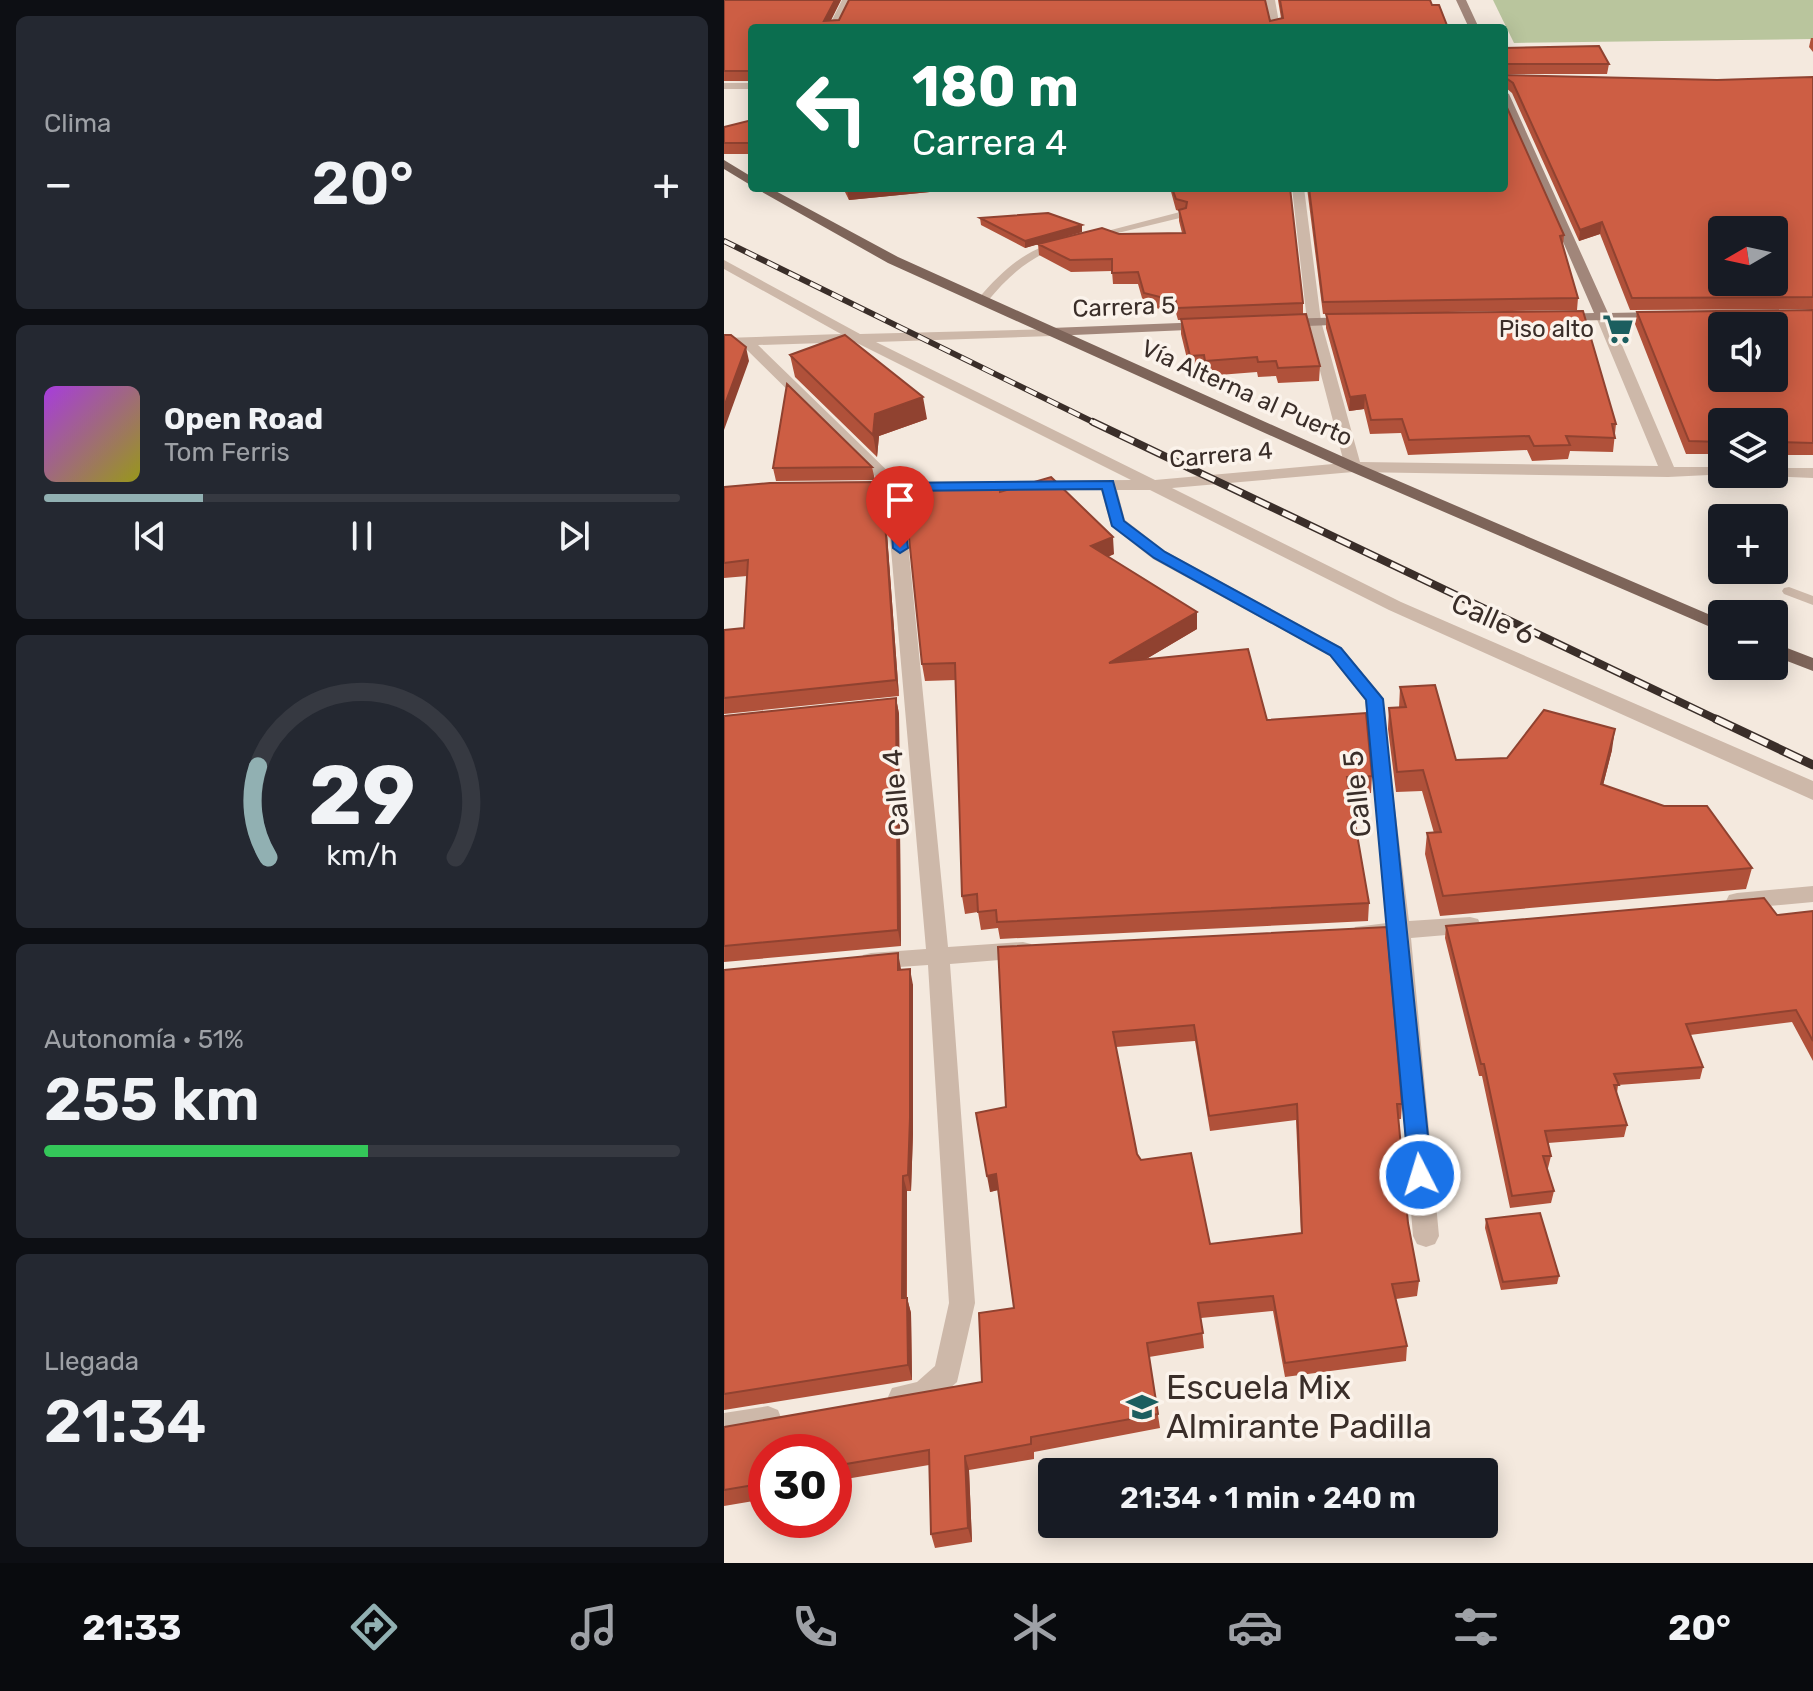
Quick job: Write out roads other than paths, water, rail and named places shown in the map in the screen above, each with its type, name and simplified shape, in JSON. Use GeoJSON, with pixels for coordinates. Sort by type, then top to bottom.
{"type":"FeatureCollection","features":[{"type":"Feature","properties":{"kind":"main road"},"geometry":{"type":"LineString","coordinates":[[724,164],[748,179]]}},
{"type":"Feature","properties":{"kind":"main road","name":"Vía Alterna al Puerto"},"geometry":{"type":"LineString","coordinates":[[768,192],[893,260],[982,301],[1708,621]]}},
{"type":"Feature","properties":{"kind":"main road"},"geometry":{"type":"LineString","coordinates":[[1788,655],[1813,665]]}},
{"type":"Feature","properties":{"kind":"street"},"geometry":{"type":"LineString","coordinates":[[835,24],[847,0]]}},
{"type":"Feature","properties":{"kind":"street"},"geometry":{"type":"LineString","coordinates":[[1270,0],[1274,24]]}},
{"type":"Feature","properties":{"kind":"street"},"geometry":{"type":"LineString","coordinates":[[1461,0],[1472,24]]}},
{"type":"Feature","properties":{"kind":"street"},"geometry":{"type":"LineString","coordinates":[[724,86],[748,86]]}},
{"type":"Feature","properties":{"kind":"street"},"geometry":{"type":"LineString","coordinates":[[1508,103],[1668,472]]}},
{"type":"Feature","properties":{"kind":"street"},"geometry":{"type":"LineString","coordinates":[[1298,192],[1314,321],[1353,467]]}},
{"type":"Feature","properties":{"kind":"street","name":"Calle 6"},"geometry":{"type":"LineString","coordinates":[[724,264],[856,337],[1395,606],[1806,786],[1813,793]]}},
{"type":"Feature","properties":{"kind":"street"},"geometry":{"type":"LineString","coordinates":[[1542,318],[1678,316]]}},
{"type":"Feature","properties":{"kind":"street"},"geometry":{"type":"LineString","coordinates":[[1268,323],[1375,320]]}},
{"type":"Feature","properties":{"kind":"street","name":"Carrera 5"},"geometry":{"type":"LineString","coordinates":[[724,342],[1221,325]]}},
{"type":"Feature","properties":{"kind":"street"},"geometry":{"type":"LineString","coordinates":[[746,341],[894,486]]}},
{"type":"Feature","properties":{"kind":"street","name":"Carrera 4"},"geometry":{"type":"LineString","coordinates":[[863,487],[1155,485],[1353,467],[1708,472]]}},
{"type":"Feature","properties":{"kind":"street"},"geometry":{"type":"LineString","coordinates":[[1788,473],[1813,473]]}},
{"type":"Feature","properties":{"kind":"street","name":"Calle 5"},"geometry":{"type":"LineString","coordinates":[[1108,485],[1117,522],[1159,555],[1335,651],[1374,699],[1399,931],[1426,1236]]}},
{"type":"Feature","properties":{"kind":"street","name":"Calle 4"},"geometry":{"type":"LineString","coordinates":[[878,1401],[924,1394],[947,1373],[962,1303],[938,954],[909,704],[894,486]]}},
{"type":"Feature","properties":{"kind":"street"},"geometry":{"type":"LineString","coordinates":[[1718,903],[1813,894]]}},
{"type":"Feature","properties":{"kind":"street"},"geometry":{"type":"LineString","coordinates":[[1336,934],[1495,923]]}},
{"type":"Feature","properties":{"kind":"street"},"geometry":{"type":"LineString","coordinates":[[846,963],[938,954],[1049,949]]}},
{"type":"Feature","properties":{"kind":"street"},"geometry":{"type":"LineString","coordinates":[[724,1427],[801,1414]]}},
{"type":"Feature","properties":{"kind":"lane"},"geometry":{"type":"LineString","coordinates":[[982,301],[1016,262],[1035,250],[1180,215]]}},
{"type":"Feature","properties":{"kind":"lane"},"geometry":{"type":"LineString","coordinates":[[1789,591],[1813,601]]}},
{"type":"Feature","properties":{"kind":"railway"},"geometry":{"type":"LineString","coordinates":[[724,241],[1097,424]]}},
{"type":"Feature","properties":{"kind":"railway"},"geometry":{"type":"LineString","coordinates":[[1093,422],[1720,721]]}},
{"type":"Feature","properties":{"kind":"railway"},"geometry":{"type":"LineString","coordinates":[[1716,719],[1813,765]]}},
{"type":"Feature","properties":{"kind":"place","name":"Piso alto"},"geometry":{"type":"Point","coordinates":[1618,329]}},
{"type":"Feature","properties":{"kind":"place","name":"Escuela Mix Almirante Padilla"},"geometry":{"type":"Point","coordinates":[1142,1407]}}]}
